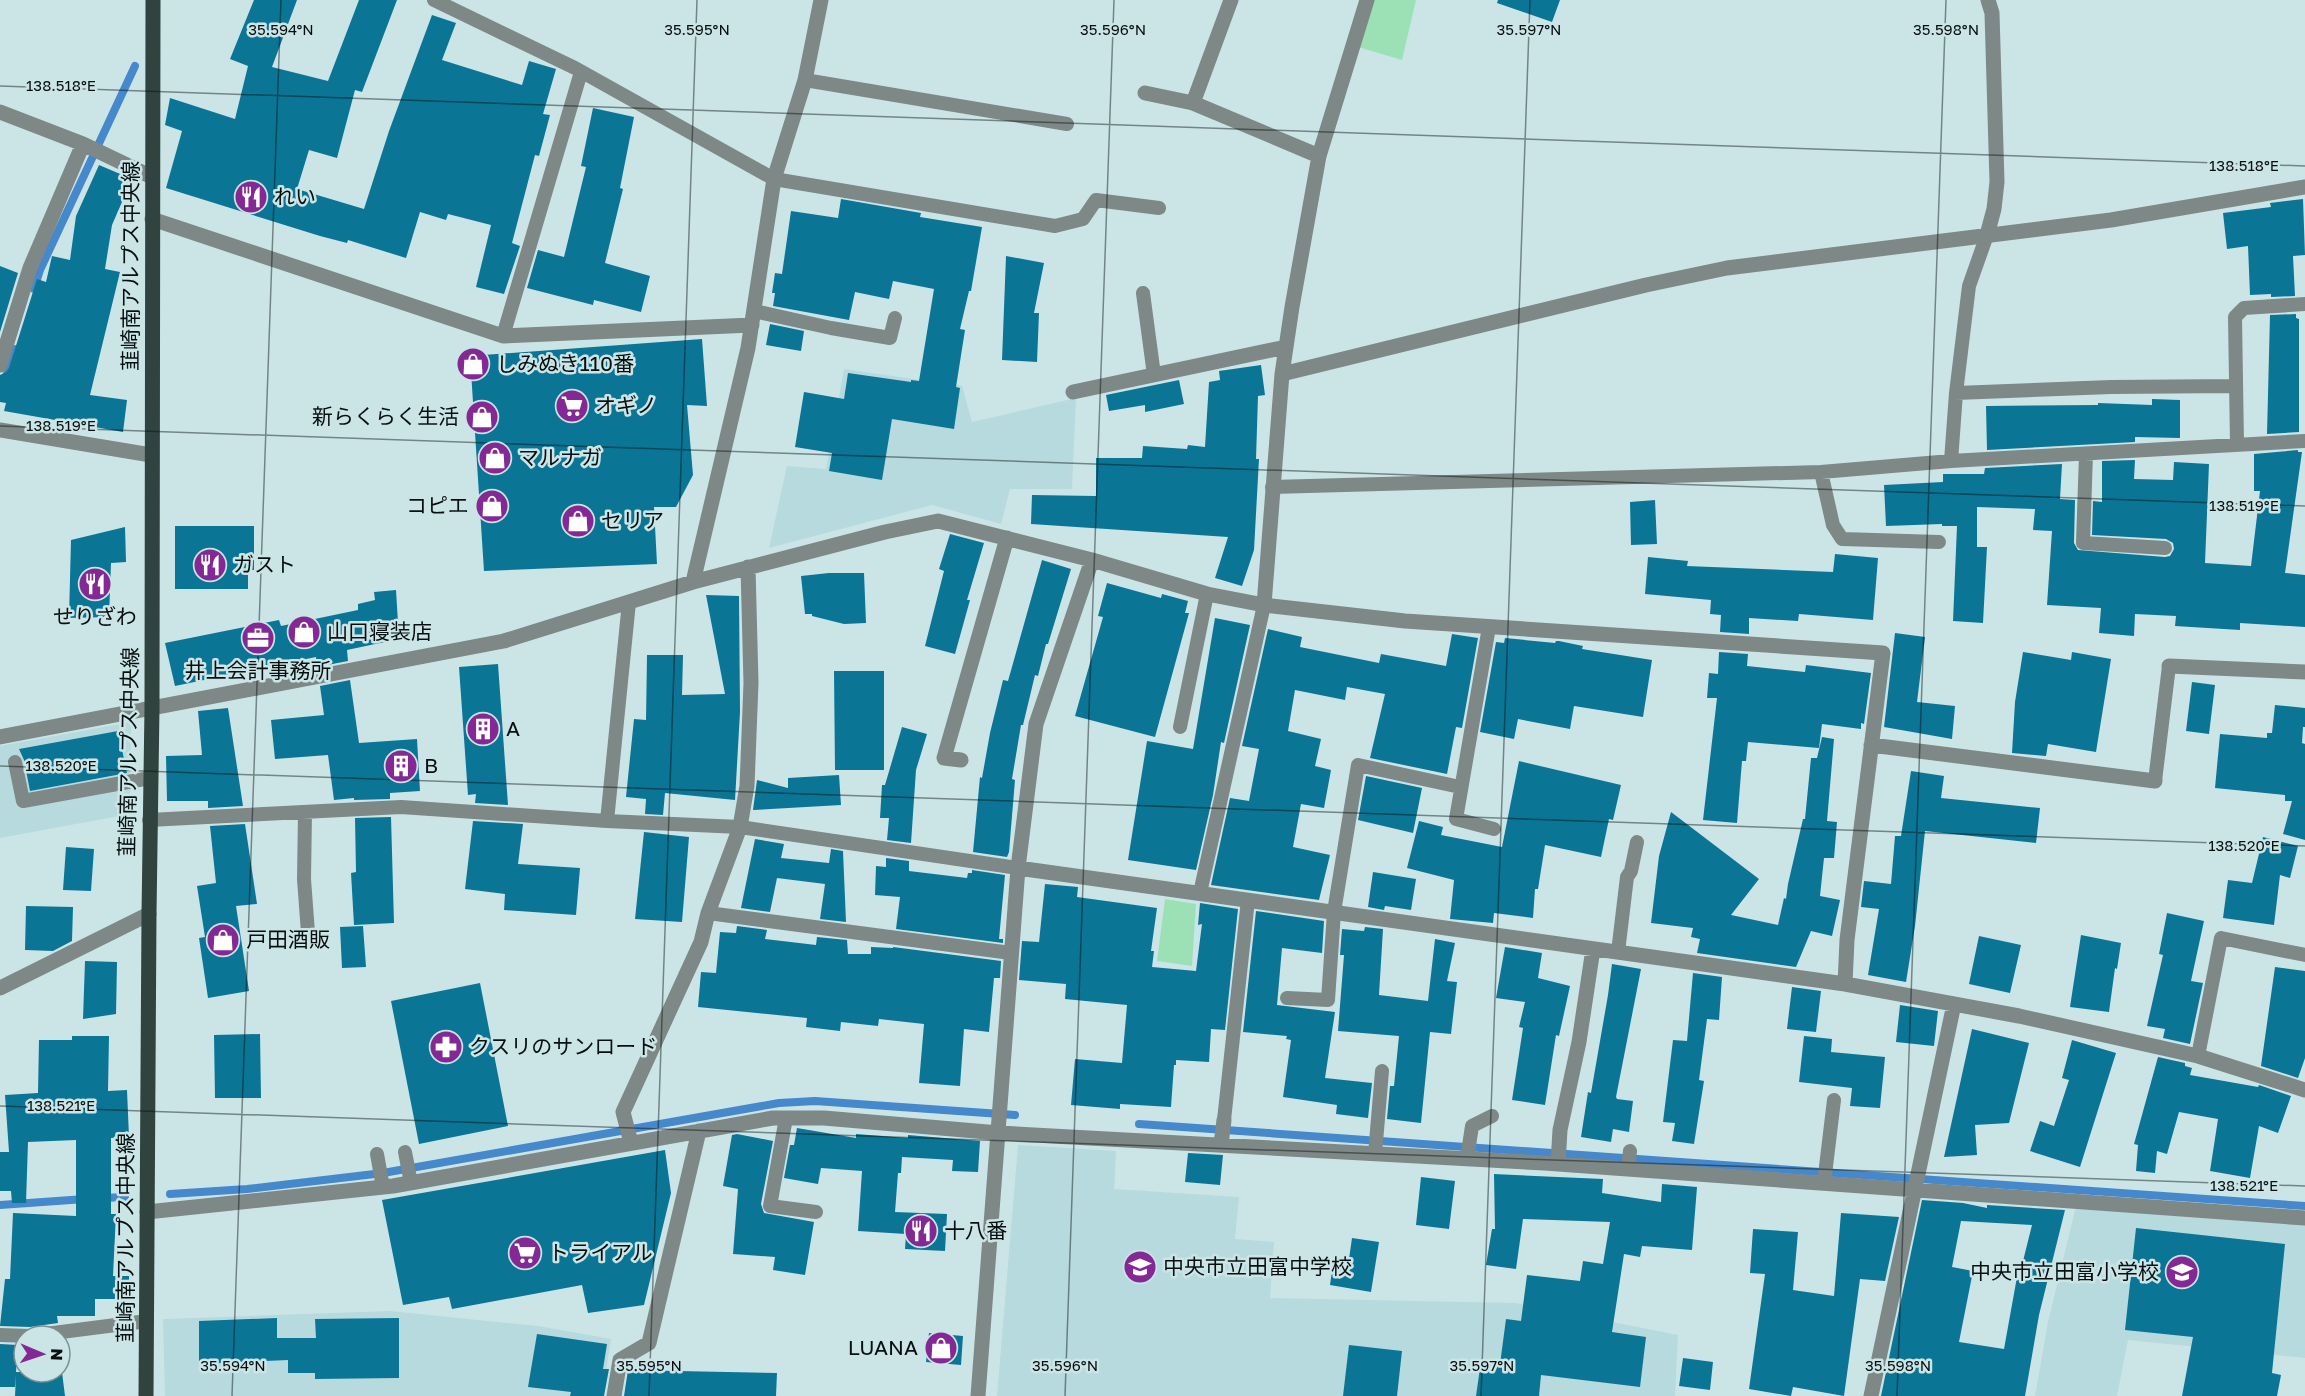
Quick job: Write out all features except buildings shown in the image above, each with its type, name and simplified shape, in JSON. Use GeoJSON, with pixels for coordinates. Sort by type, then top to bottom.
{"type":"FeatureCollection","features":[{"type":"Feature","properties":{"kind":"main road","name":"韮崎南アルプス中央線"},"geometry":{"type":"LineString","coordinates":[[146,1396],[148,914],[152,708],[153,0]]}},
{"type":"Feature","properties":{"kind":"street"},"geometry":{"type":"LineString","coordinates":[[693,582],[753,318],[774,179],[805,80],[821,0]]}},
{"type":"Feature","properties":{"kind":"street"},"geometry":{"type":"LineString","coordinates":[[1193,104],[1231,0]]}},
{"type":"Feature","properties":{"kind":"street"},"geometry":{"type":"LineString","coordinates":[[1264,605],[1272,487],[1286,347],[1319,156],[1367,0]]}},
{"type":"Feature","properties":{"kind":"street"},"geometry":{"type":"LineString","coordinates":[[1987,235],[1994,209],[1996,182],[1992,13],[1988,0]]}},
{"type":"Feature","properties":{"kind":"street"},"geometry":{"type":"LineString","coordinates":[[1145,93],[1193,104],[1319,156]]}},
{"type":"Feature","properties":{"kind":"street"},"geometry":{"type":"LineString","coordinates":[[0,112],[84,144],[152,177]]}},
{"type":"Feature","properties":{"kind":"street"},"geometry":{"type":"LineString","coordinates":[[0,365],[30,268],[84,144]]}},
{"type":"Feature","properties":{"kind":"street"},"geometry":{"type":"LineString","coordinates":[[1282,374],[1646,285],[1727,268],[2111,220],[2305,187]]}},
{"type":"Feature","properties":{"kind":"street"},"geometry":{"type":"LineString","coordinates":[[152,219],[502,336],[753,318]]}},
{"type":"Feature","properties":{"kind":"street"},"geometry":{"type":"LineString","coordinates":[[1073,392],[1286,347]]}},
{"type":"Feature","properties":{"kind":"street"},"geometry":{"type":"LineString","coordinates":[[0,430],[151,455]]}},
{"type":"Feature","properties":{"kind":"street"},"geometry":{"type":"LineString","coordinates":[[0,737],[504,641],[693,582],[938,521],[1092,560],[1207,594],[1264,605],[1405,621],[1883,652],[1847,940],[1845,984]]}},
{"type":"Feature","properties":{"kind":"street"},"geometry":{"type":"LineString","coordinates":[[961,760],[944,758],[1007,538]]}},
{"type":"Feature","properties":{"kind":"street"},"geometry":{"type":"LineString","coordinates":[[978,1396],[1018,868],[1036,724],[1092,560]]}},
{"type":"Feature","properties":{"kind":"street"},"geometry":{"type":"LineString","coordinates":[[631,1142],[623,1112],[701,942],[708,913],[740,827],[747,786],[751,683],[748,567]]}},
{"type":"Feature","properties":{"kind":"street"},"geometry":{"type":"LineString","coordinates":[[2169,666],[2305,672]]}},
{"type":"Feature","properties":{"kind":"street"},"geometry":{"type":"LineString","coordinates":[[1871,745],[2155,781]]}},
{"type":"Feature","properties":{"kind":"street"},"geometry":{"type":"LineString","coordinates":[[1018,868],[1845,984],[2019,1016],[2198,1056],[2305,1090]]}},
{"type":"Feature","properties":{"kind":"street"},"geometry":{"type":"LineString","coordinates":[[0,988],[148,914]]}},
{"type":"Feature","properties":{"kind":"street"},"geometry":{"type":"LineString","coordinates":[[1558,1163],[1559,1140],[1593,949]]}},
{"type":"Feature","properties":{"kind":"street"},"geometry":{"type":"LineString","coordinates":[[1871,1396],[1954,1004]]}},
{"type":"Feature","properties":{"kind":"street"},"geometry":{"type":"LineString","coordinates":[[147,1212],[383,1187],[773,1118],[824,1118],[1222,1141],[1915,1187],[2305,1218]]}},
{"type":"Feature","properties":{"kind":"street"},"geometry":{"type":"LineString","coordinates":[[1222,1141],[1224,1120]]}},
{"type":"Feature","properties":{"kind":"street"},"geometry":{"type":"LineString","coordinates":[[614,1396],[620,1360],[649,1343],[699,1131]]}},
{"type":"Feature","properties":{"kind":"lane"},"geometry":{"type":"LineString","coordinates":[[434,0],[581,72],[774,179],[1055,226],[1083,219],[1096,200],[1159,208]]}},
{"type":"Feature","properties":{"kind":"lane"},"geometry":{"type":"LineString","coordinates":[[502,336],[581,72]]}},
{"type":"Feature","properties":{"kind":"lane"},"geometry":{"type":"LineString","coordinates":[[805,80],[1066,124]]}},
{"type":"Feature","properties":{"kind":"lane"},"geometry":{"type":"LineString","coordinates":[[1951,461],[1956,393],[1969,286],[1987,235]]}},
{"type":"Feature","properties":{"kind":"lane"},"geometry":{"type":"LineString","coordinates":[[1143,293],[1154,375]]}},
{"type":"Feature","properties":{"kind":"lane"},"geometry":{"type":"LineString","coordinates":[[2237,444],[2235,317],[2244,308],[2305,304]]}},
{"type":"Feature","properties":{"kind":"lane"},"geometry":{"type":"LineString","coordinates":[[753,318],[890,338],[895,318]]}},
{"type":"Feature","properties":{"kind":"lane"},"geometry":{"type":"LineString","coordinates":[[1956,393],[2111,387],[2235,386]]}},
{"type":"Feature","properties":{"kind":"lane"},"geometry":{"type":"LineString","coordinates":[[1272,487],[1821,472],[1951,461],[2305,441]]}},
{"type":"Feature","properties":{"kind":"lane"},"geometry":{"type":"LineString","coordinates":[[2086,454],[2083,543],[2165,548]]}},
{"type":"Feature","properties":{"kind":"lane"},"geometry":{"type":"LineString","coordinates":[[1821,472],[1833,525],[1842,539],[1939,542]]}},
{"type":"Feature","properties":{"kind":"lane"},"geometry":{"type":"LineString","coordinates":[[1180,727],[1207,594]]}},
{"type":"Feature","properties":{"kind":"lane"},"geometry":{"type":"LineString","coordinates":[[607,822],[629,602]]}},
{"type":"Feature","properties":{"kind":"lane"},"geometry":{"type":"LineString","coordinates":[[1200,893],[1264,605]]}},
{"type":"Feature","properties":{"kind":"lane"},"geometry":{"type":"LineString","coordinates":[[1489,627],[1456,819],[1494,829]]}},
{"type":"Feature","properties":{"kind":"lane"},"geometry":{"type":"LineString","coordinates":[[2155,781],[2169,666]]}},
{"type":"Feature","properties":{"kind":"lane"},"geometry":{"type":"LineString","coordinates":[[15,762],[23,801],[150,778]]}},
{"type":"Feature","properties":{"kind":"lane"},"geometry":{"type":"LineString","coordinates":[[1287,998],[1328,1000],[1334,912],[1358,765],[1460,787]]}},
{"type":"Feature","properties":{"kind":"lane"},"geometry":{"type":"LineString","coordinates":[[149,820],[401,807],[607,822],[740,827],[1018,868]]}},
{"type":"Feature","properties":{"kind":"lane"},"geometry":{"type":"LineString","coordinates":[[305,812],[304,879],[308,933]]}},
{"type":"Feature","properties":{"kind":"lane"},"geometry":{"type":"LineString","coordinates":[[1618,952],[1627,877],[1631,871],[1637,842]]}},
{"type":"Feature","properties":{"kind":"lane"},"geometry":{"type":"LineString","coordinates":[[1224,1120],[1248,900]]}},
{"type":"Feature","properties":{"kind":"lane"},"geometry":{"type":"LineString","coordinates":[[708,913],[1011,952]]}},
{"type":"Feature","properties":{"kind":"lane"},"geometry":{"type":"LineString","coordinates":[[2198,1056],[2221,938],[2305,955]]}},
{"type":"Feature","properties":{"kind":"lane"},"geometry":{"type":"LineString","coordinates":[[1376,1152],[1382,1071]]}},
{"type":"Feature","properties":{"kind":"lane"},"geometry":{"type":"LineString","coordinates":[[1824,1181],[1834,1100]]}},
{"type":"Feature","properties":{"kind":"lane"},"geometry":{"type":"LineString","coordinates":[[1467,1158],[1472,1126],[1492,1116]]}},
{"type":"Feature","properties":{"kind":"lane"},"geometry":{"type":"LineString","coordinates":[[786,1118],[770,1206],[816,1212]]}},
{"type":"Feature","properties":{"kind":"lane"},"geometry":{"type":"LineString","coordinates":[[1628,1168],[1630,1151]]}},
{"type":"Feature","properties":{"kind":"lane"},"geometry":{"type":"LineString","coordinates":[[405,1152],[411,1183]]}},
{"type":"Feature","properties":{"kind":"lane"},"geometry":{"type":"LineString","coordinates":[[377,1154],[383,1187]]}},
{"type":"Feature","properties":{"kind":"lane"},"geometry":{"type":"LineString","coordinates":[[0,1335],[30,1336],[147,1321]]}},
{"type":"Feature","properties":{"kind":"shaded area"},"geometry":{"type":"Polygon","coordinates":[[[844,369],[962,386],[972,422],[1076,398],[1072,489],[1010,489],[1001,524],[932,505],[769,548],[787,466],[826,469],[844,369]]]}},
{"type":"Feature","properties":{"kind":"shaded area"},"geometry":{"type":"Polygon","coordinates":[[[131,722],[130,814],[0,838],[0,746],[131,722]]]}},
{"type":"Feature","properties":{"kind":"shaded area","name":"中央市立田富中学校"},"geometry":{"type":"Polygon","coordinates":[[[1018,1145],[1116,1151],[1114,1189],[1239,1197],[1235,1239],[1274,1242],[1270,1298],[1516,1303],[1678,1335],[1675,1396],[997,1396],[1018,1145]]]}},
{"type":"Feature","properties":{"kind":"shaded area","name":"中央市立田富小学校"},"geometry":{"type":"Polygon","coordinates":[[[2076,1206],[2305,1223],[2305,1358],[2128,1340],[2117,1396],[2035,1396],[2048,1322],[2076,1206]]]}},
{"type":"Feature","properties":{"kind":"shaded area"},"geometry":{"type":"Polygon","coordinates":[[[390,1311],[538,1326],[611,1339],[602,1396],[165,1396],[163,1319],[390,1311]]]}},
{"type":"Feature","properties":{"kind":"green space"},"geometry":{"type":"Polygon","coordinates":[[[1373,0],[1416,0],[1402,60],[1358,47],[1373,0]]]}},
{"type":"Feature","properties":{"kind":"green space"},"geometry":{"type":"Polygon","coordinates":[[[1165,899],[1196,904],[1192,966],[1157,961],[1165,899]]]}},
{"type":"Feature","properties":{"kind":"waterway"},"geometry":{"type":"LineString","coordinates":[[34,289],[40,270],[135,66]]}},
{"type":"Feature","properties":{"kind":"waterway"},"geometry":{"type":"LineString","coordinates":[[0,396],[15,349]]}},
{"type":"Feature","properties":{"kind":"waterway"},"geometry":{"type":"LineString","coordinates":[[170,1194],[247,1189],[383,1173],[779,1103],[815,1101],[1015,1115]]}},
{"type":"Feature","properties":{"kind":"waterway"},"geometry":{"type":"LineString","coordinates":[[1139,1124],[2305,1206]]}},
{"type":"Feature","properties":{"kind":"waterway"},"geometry":{"type":"LineString","coordinates":[[103,1198],[125,1197]]}},
{"type":"Feature","properties":{"kind":"waterway"},"geometry":{"type":"LineString","coordinates":[[0,1205],[85,1199]]}},
{"type":"Feature","properties":{"kind":"place","name":"れい"},"geometry":{"type":"Point","coordinates":[251,197]}},
{"type":"Feature","properties":{"kind":"place","name":"しみぬき110番"},"geometry":{"type":"Point","coordinates":[473,364]}},
{"type":"Feature","properties":{"kind":"place","name":"オギノ"},"geometry":{"type":"Point","coordinates":[572,406]}},
{"type":"Feature","properties":{"kind":"place","name":"新らくらく生活"},"geometry":{"type":"Point","coordinates":[482,417]}},
{"type":"Feature","properties":{"kind":"place","name":"マルナガ"},"geometry":{"type":"Point","coordinates":[495,458]}},
{"type":"Feature","properties":{"kind":"place","name":"コピエ"},"geometry":{"type":"Point","coordinates":[492,506]}},
{"type":"Feature","properties":{"kind":"place","name":"セリア"},"geometry":{"type":"Point","coordinates":[578,521]}},
{"type":"Feature","properties":{"kind":"place","name":"ガスト"},"geometry":{"type":"Point","coordinates":[210,565]}},
{"type":"Feature","properties":{"kind":"place","name":"せりざわ"},"geometry":{"type":"Point","coordinates":[95,584]}},
{"type":"Feature","properties":{"kind":"place","name":"山口寝装店"},"geometry":{"type":"Point","coordinates":[304,632]}},
{"type":"Feature","properties":{"kind":"place","name":"井上会計事務所"},"geometry":{"type":"Point","coordinates":[258,638]}},
{"type":"Feature","properties":{"kind":"place","name":"A"},"geometry":{"type":"Point","coordinates":[483,729]}},
{"type":"Feature","properties":{"kind":"place","name":"B"},"geometry":{"type":"Point","coordinates":[401,766]}},
{"type":"Feature","properties":{"kind":"place","name":"戸田酒販"},"geometry":{"type":"Point","coordinates":[223,940]}},
{"type":"Feature","properties":{"kind":"place","name":"クスリのサンロード"},"geometry":{"type":"Point","coordinates":[446,1047]}},
{"type":"Feature","properties":{"kind":"place","name":"十八番"},"geometry":{"type":"Point","coordinates":[921,1231]}},
{"type":"Feature","properties":{"kind":"place","name":"トライアル"},"geometry":{"type":"Point","coordinates":[525,1253]}},
{"type":"Feature","properties":{"kind":"place","name":"中央市立田富中学校"},"geometry":{"type":"Point","coordinates":[1140,1267]}},
{"type":"Feature","properties":{"kind":"place","name":"中央市立田富小学校"},"geometry":{"type":"Point","coordinates":[2182,1272]}},
{"type":"Feature","properties":{"kind":"place","name":"LUANA"},"geometry":{"type":"Point","coordinates":[941,1348]}}]}
